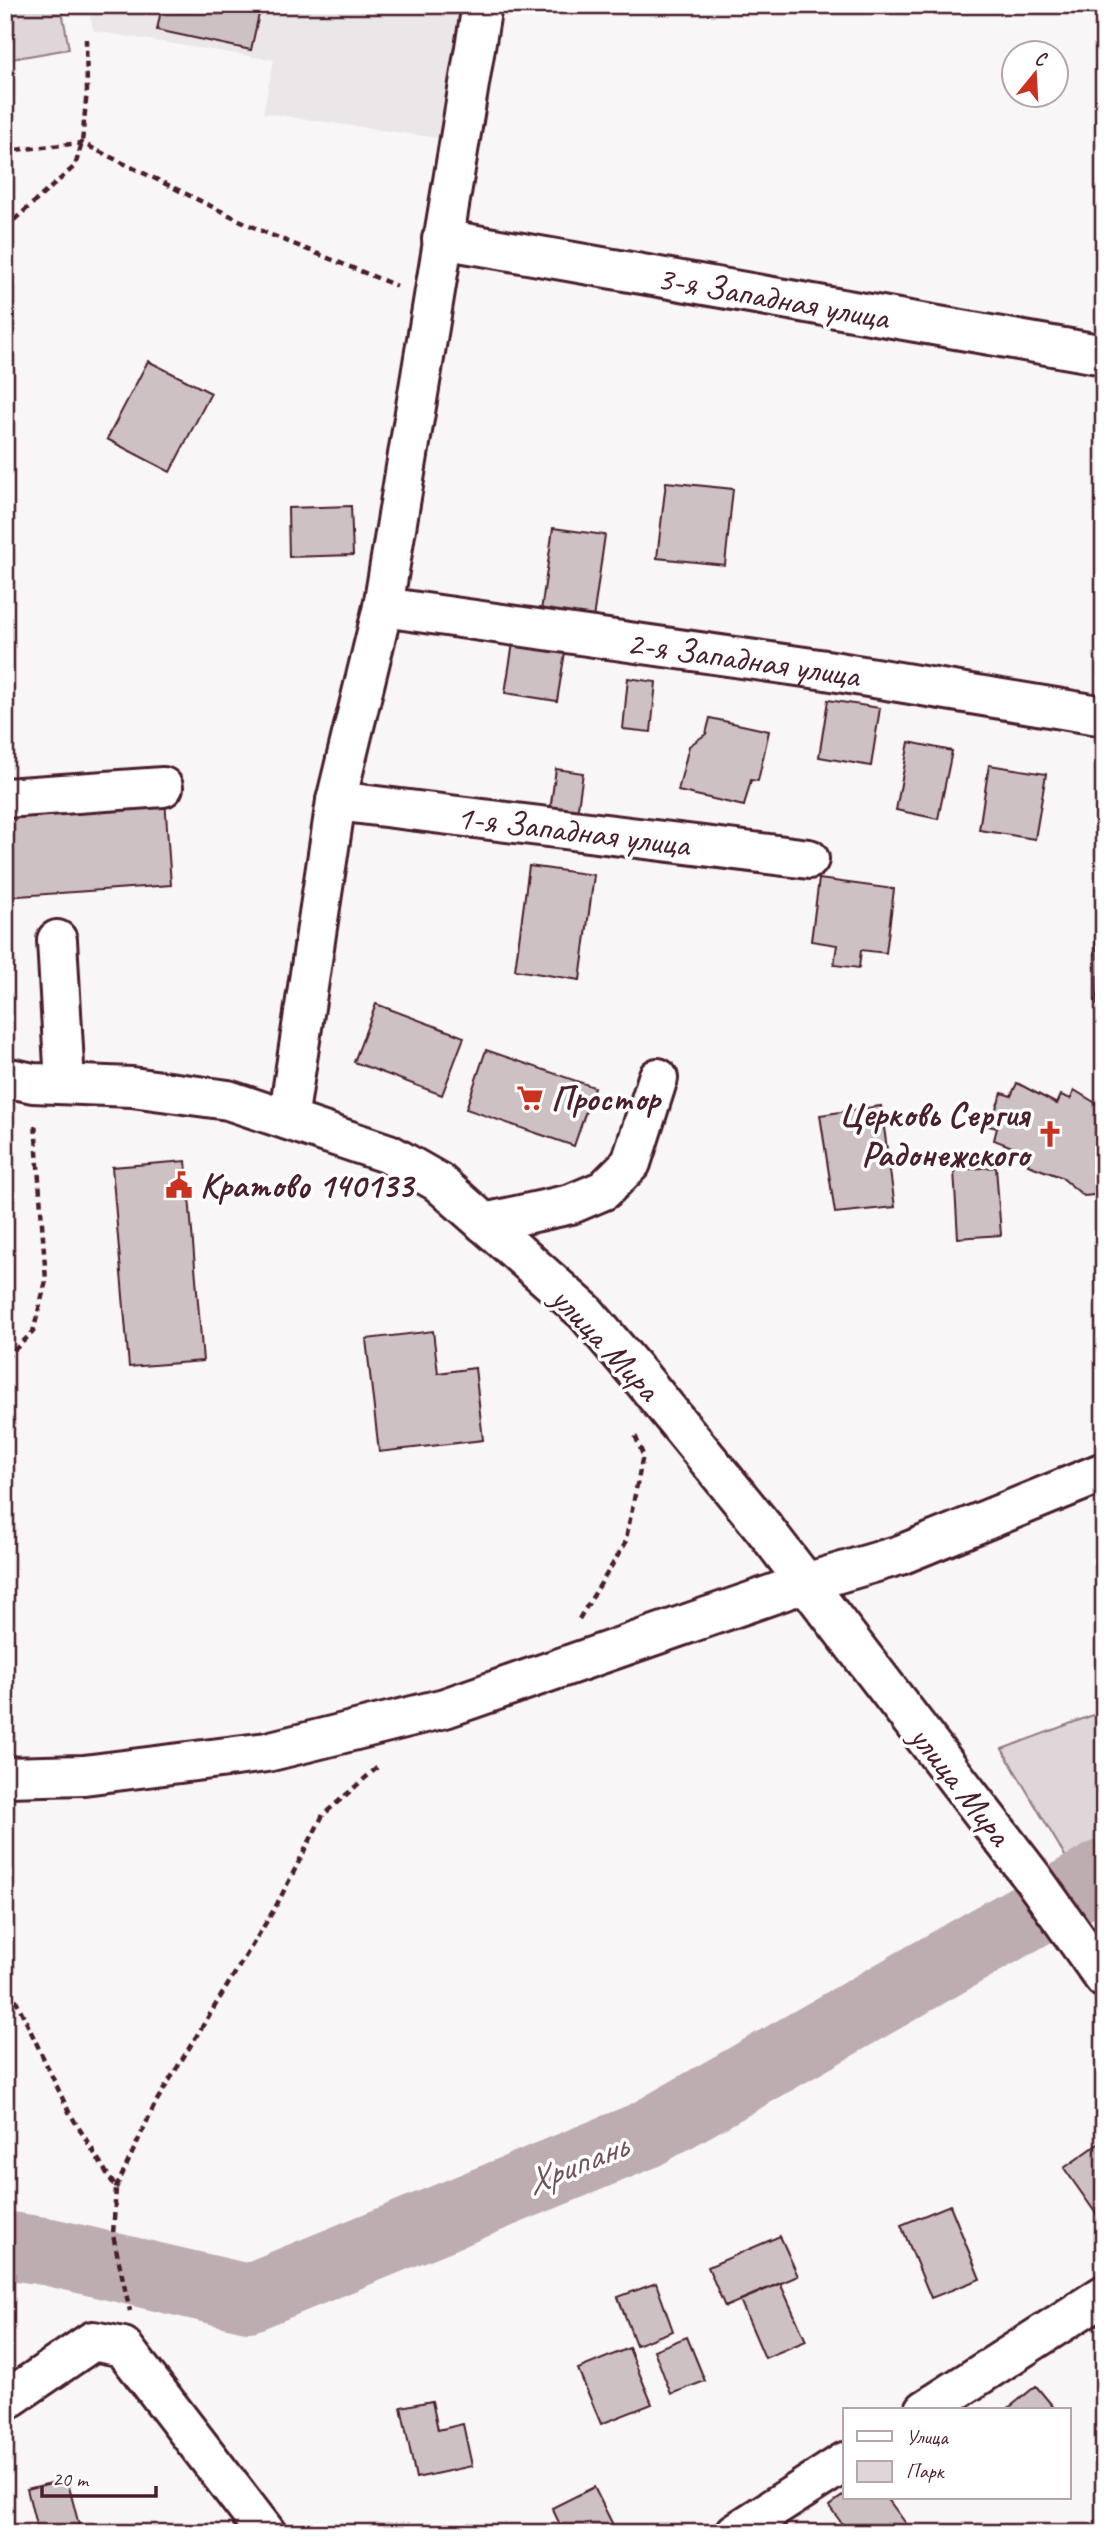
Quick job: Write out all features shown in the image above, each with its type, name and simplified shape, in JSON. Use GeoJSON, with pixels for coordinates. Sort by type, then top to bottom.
{"type":"FeatureCollection","features":[{"type":"Feature","properties":{"kind":"street"},"geometry":{"type":"LineString","coordinates":[[288,1120],[336,801],[383,607],[482,5]]}},
{"type":"Feature","properties":{"kind":"street","name":"3-я Западная улица"},"geometry":{"type":"LineString","coordinates":[[442,239],[1104,355]]}},
{"type":"Feature","properties":{"kind":"street","name":"2-я Западная улица"},"geometry":{"type":"LineString","coordinates":[[383,607],[825,670],[1104,716]]}},
{"type":"Feature","properties":{"kind":"street"},"geometry":{"type":"LineString","coordinates":[[5,798],[163,787]]}},
{"type":"Feature","properties":{"kind":"street","name":"1-я Западная улица"},"geometry":{"type":"LineString","coordinates":[[336,801],[809,859]]}},
{"type":"Feature","properties":{"kind":"street"},"geometry":{"type":"LineString","coordinates":[[34,1082],[57,940]]}},
{"type":"Feature","properties":{"kind":"street"},"geometry":{"type":"LineString","coordinates":[[484,1223],[570,1204],[604,1190],[631,1163],[658,1078]]}},
{"type":"Feature","properties":{"kind":"street","name":"улица Мира"},"geometry":{"type":"LineString","coordinates":[[34,1082],[132,1087],[228,1100],[389,1154],[438,1182],[585,1312],[763,1527],[1032,1877],[1104,1978]]}},
{"type":"Feature","properties":{"kind":"street"},"geometry":{"type":"LineString","coordinates":[[5,1777],[84,1775],[267,1752],[444,1708],[805,1583],[900,1555],[1104,1472]]}},
{"type":"Feature","properties":{"kind":"street"},"geometry":{"type":"LineString","coordinates":[[928,2408],[1104,2295]]}},
{"type":"Feature","properties":{"kind":"street"},"geometry":{"type":"LineString","coordinates":[[5,2402],[93,2341],[122,2347],[266,2533]]}},
{"type":"Feature","properties":{"kind":"street"},"geometry":{"type":"LineString","coordinates":[[735,2533],[843,2463]]}},
{"type":"Feature","properties":{"kind":"path"},"geometry":{"type":"LineString","coordinates":[[5,228],[75,166],[82,143],[87,90],[86,39]]}},
{"type":"Feature","properties":{"kind":"path"},"geometry":{"type":"LineString","coordinates":[[5,151],[82,143],[264,232],[433,301]]}},
{"type":"Feature","properties":{"kind":"path"},"geometry":{"type":"LineString","coordinates":[[5,1359],[33,1332],[46,1281],[34,1082]]}},
{"type":"Feature","properties":{"kind":"path"},"geometry":{"type":"LineString","coordinates":[[5,1977],[69,2112],[116,2188],[113,2235],[130,2311],[122,2347]]}},
{"type":"Feature","properties":{"kind":"shaded area"},"geometry":{"type":"Polygon","coordinates":[[[87,5],[466,5],[445,139],[263,113],[274,60],[94,31],[87,5]]]}},
{"type":"Feature","properties":{"kind":"green space"},"geometry":{"type":"Polygon","coordinates":[[[5,5],[61,5],[69,49],[5,60],[5,5]]]}},
{"type":"Feature","properties":{"kind":"green space"},"geometry":{"type":"Polygon","coordinates":[[[1104,1711],[1104,1922],[1002,1749],[1104,1711]]]}},
{"type":"Feature","properties":{"kind":"building"},"geometry":{"type":"Polygon","coordinates":[[[162,5],[261,5],[251,50],[157,30],[162,5]]]}},
{"type":"Feature","properties":{"kind":"building"},"geometry":{"type":"Polygon","coordinates":[[[1104,68],[1104,107],[1097,105],[1104,68]]]}},
{"type":"Feature","properties":{"kind":"building"},"geometry":{"type":"Polygon","coordinates":[[[148,361],[211,393],[170,472],[107,439],[148,361]]]}},
{"type":"Feature","properties":{"kind":"building"},"geometry":{"type":"Polygon","coordinates":[[[666,482],[733,489],[725,565],[657,558],[666,482]]]}},
{"type":"Feature","properties":{"kind":"building"},"geometry":{"type":"Polygon","coordinates":[[[351,506],[353,555],[289,557],[288,508],[351,506]]]}},
{"type":"Feature","properties":{"kind":"building"},"geometry":{"type":"Polygon","coordinates":[[[553,528],[605,535],[593,619],[541,611],[553,528]]]}},
{"type":"Feature","properties":{"kind":"building"},"geometry":{"type":"Polygon","coordinates":[[[513,643],[565,652],[557,701],[505,693],[513,643]]]}},
{"type":"Feature","properties":{"kind":"building"},"geometry":{"type":"Polygon","coordinates":[[[628,678],[656,682],[651,732],[623,729],[628,678]]]}},
{"type":"Feature","properties":{"kind":"building"},"geometry":{"type":"Polygon","coordinates":[[[828,700],[880,708],[871,766],[819,757],[828,700]]]}},
{"type":"Feature","properties":{"kind":"building"},"geometry":{"type":"Polygon","coordinates":[[[710,718],[769,731],[758,781],[751,780],[744,806],[678,791],[689,746],[706,734],[710,718]]]}},
{"type":"Feature","properties":{"kind":"building"},"geometry":{"type":"Polygon","coordinates":[[[909,742],[952,751],[938,819],[896,810],[909,742]]]}},
{"type":"Feature","properties":{"kind":"building"},"geometry":{"type":"Polygon","coordinates":[[[989,765],[1046,774],[1035,839],[979,830],[989,765]]]}},
{"type":"Feature","properties":{"kind":"building"},"geometry":{"type":"Polygon","coordinates":[[[556,769],[583,773],[576,821],[549,817],[556,769]]]}},
{"type":"Feature","properties":{"kind":"building"},"geometry":{"type":"Polygon","coordinates":[[[165,799],[171,885],[5,897],[5,812],[165,799]]]}},
{"type":"Feature","properties":{"kind":"building"},"geometry":{"type":"Polygon","coordinates":[[[529,866],[594,875],[580,980],[515,970],[529,866]]]}},
{"type":"Feature","properties":{"kind":"building"},"geometry":{"type":"Polygon","coordinates":[[[819,879],[894,889],[886,953],[861,950],[859,968],[834,965],[837,945],[811,941],[819,879]]]}},
{"type":"Feature","properties":{"kind":"building"},"geometry":{"type":"Polygon","coordinates":[[[1104,933],[1104,1005],[1097,1005],[1096,934],[1104,933]]]}},
{"type":"Feature","properties":{"kind":"building"},"geometry":{"type":"Polygon","coordinates":[[[376,1004],[464,1037],[442,1095],[354,1062],[376,1004]]]}},
{"type":"Feature","properties":{"kind":"building","name":"Простор"},"geometry":{"type":"Polygon","coordinates":[[[486,1050],[594,1087],[574,1146],[466,1109],[486,1050]]]}},
{"type":"Feature","properties":{"kind":"building","name":"Церковь Сергия Радонежского"},"geometry":{"type":"Polygon","coordinates":[[[1017,1083],[1057,1104],[1061,1095],[1071,1099],[1074,1090],[1104,1108],[1104,1194],[1084,1196],[1061,1177],[1028,1165],[1030,1154],[994,1140],[997,1128],[989,1126],[1002,1093],[1011,1096],[1017,1083]]]}},
{"type":"Feature","properties":{"kind":"building"},"geometry":{"type":"Polygon","coordinates":[[[881,1106],[895,1207],[835,1213],[820,1115],[881,1106]]]}},
{"type":"Feature","properties":{"kind":"building"},"geometry":{"type":"Polygon","coordinates":[[[186,1161],[203,1361],[129,1367],[112,1167],[186,1161]]]}},
{"type":"Feature","properties":{"kind":"building"},"geometry":{"type":"Polygon","coordinates":[[[996,1167],[1001,1235],[958,1238],[954,1170],[996,1167]]]}},
{"type":"Feature","properties":{"kind":"building"},"geometry":{"type":"Polygon","coordinates":[[[433,1331],[438,1373],[475,1368],[483,1440],[379,1452],[366,1339],[433,1331]]]}},
{"type":"Feature","properties":{"kind":"building"},"geometry":{"type":"Polygon","coordinates":[[[1104,2140],[1104,2225],[1064,2168],[1104,2140]]]}},
{"type":"Feature","properties":{"kind":"building"},"geometry":{"type":"Polygon","coordinates":[[[950,2205],[980,2279],[931,2298],[901,2225],[950,2205]]]}},
{"type":"Feature","properties":{"kind":"building"},"geometry":{"type":"Polygon","coordinates":[[[780,2236],[798,2276],[725,2307],[708,2267],[780,2236]]]}},
{"type":"Feature","properties":{"kind":"building"},"geometry":{"type":"Polygon","coordinates":[[[656,2283],[673,2331],[636,2345],[618,2297],[656,2283]]]}},
{"type":"Feature","properties":{"kind":"building"},"geometry":{"type":"Polygon","coordinates":[[[780,2283],[806,2341],[765,2358],[740,2300],[780,2283]]]}},
{"type":"Feature","properties":{"kind":"building"},"geometry":{"type":"Polygon","coordinates":[[[687,2337],[705,2381],[671,2394],[654,2350],[687,2337]]]}},
{"type":"Feature","properties":{"kind":"building"},"geometry":{"type":"Polygon","coordinates":[[[629,2348],[652,2404],[601,2424],[578,2369],[629,2348]]]}},
{"type":"Feature","properties":{"kind":"building"},"geometry":{"type":"Polygon","coordinates":[[[1036,2386],[1054,2408],[1008,2408],[1036,2386]]]}},
{"type":"Feature","properties":{"kind":"building"},"geometry":{"type":"Polygon","coordinates":[[[432,2401],[438,2430],[463,2424],[472,2466],[416,2478],[401,2407],[432,2401]]]}},
{"type":"Feature","properties":{"kind":"building"},"geometry":{"type":"Polygon","coordinates":[[[67,2479],[81,2533],[38,2533],[27,2489],[67,2479]]]}},
{"type":"Feature","properties":{"kind":"building"},"geometry":{"type":"Polygon","coordinates":[[[594,2487],[617,2533],[564,2533],[552,2508],[594,2487]]]}},
{"type":"Feature","properties":{"kind":"building"},"geometry":{"type":"Polygon","coordinates":[[[843,2496],[843,2500],[888,2500],[913,2533],[849,2533],[829,2506],[843,2496]]]}},
{"type":"Feature","properties":{"kind":"waterway","name":"Хрипань"},"geometry":{"type":"LineString","coordinates":[[5,2245],[50,2252],[248,2298],[645,2135],[1104,1873]]}},
{"type":"Feature","properties":{"kind":"place","name":"Простор"},"geometry":{"type":"Point","coordinates":[530,1098]}},
{"type":"Feature","properties":{"kind":"place","name":"Церковь Сергия Радонежского"},"geometry":{"type":"Point","coordinates":[1050,1134]}},
{"type":"Feature","properties":{"kind":"place","name":"Кратово 140133"},"geometry":{"type":"Point","coordinates":[179,1185]}}]}
